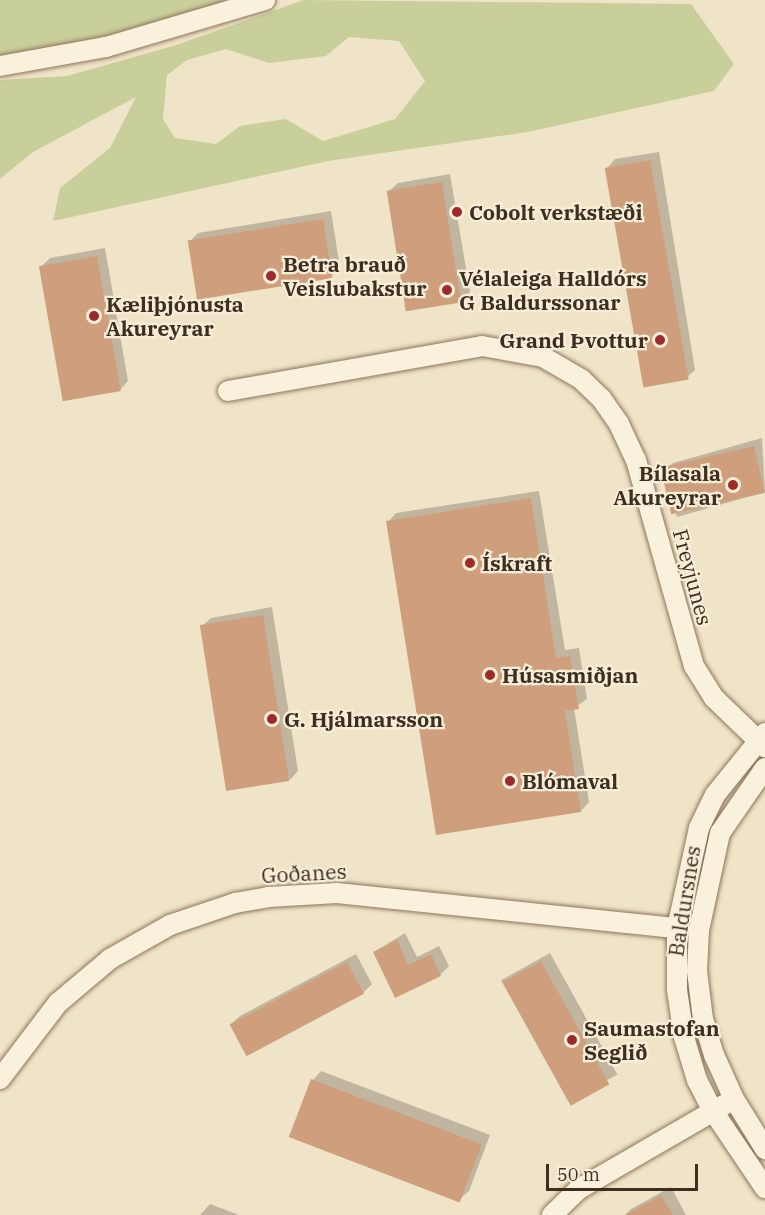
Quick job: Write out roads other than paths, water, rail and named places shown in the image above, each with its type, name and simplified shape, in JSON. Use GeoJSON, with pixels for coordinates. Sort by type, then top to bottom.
{"type":"FeatureCollection","features":[{"type":"Feature","properties":{"kind":"street"},"geometry":{"type":"LineString","coordinates":[[0,66],[105,47],[265,0]]}},
{"type":"Feature","properties":{"kind":"street","name":"Freyjunes"},"geometry":{"type":"LineString","coordinates":[[228,391],[482,346],[543,357],[581,379],[602,398],[619,424],[636,460],[694,666],[714,698],[762,740]]}},
{"type":"Feature","properties":{"kind":"street","name":"Baldursnes"},"geometry":{"type":"LineString","coordinates":[[762,740],[715,795],[699,828],[682,890],[677,928],[677,990],[684,1037],[697,1080],[713,1111],[765,1188]]}},
{"type":"Feature","properties":{"kind":"street","name":"Baldursnes"},"geometry":{"type":"LineString","coordinates":[[765,768],[720,833],[699,930],[697,971],[704,1019],[734,1099],[765,1149]]}},
{"type":"Feature","properties":{"kind":"street","name":"Goðanes"},"geometry":{"type":"LineString","coordinates":[[0,1079],[58,1003],[110,959],[170,925],[235,903],[268,897],[337,893],[677,928]]}},
{"type":"Feature","properties":{"kind":"street"},"geometry":{"type":"LineString","coordinates":[[552,1215],[579,1189],[734,1099]]}},
{"type":"Feature","properties":{"kind":"place","name":"Cobolt verkstæði"},"geometry":{"type":"Point","coordinates":[457,212]}},
{"type":"Feature","properties":{"kind":"place","name":"Betra brauð Veislubakstur"},"geometry":{"type":"Point","coordinates":[271,276]}},
{"type":"Feature","properties":{"kind":"place","name":"Vélaleiga Halldórs G Baldurssonar"},"geometry":{"type":"Point","coordinates":[447,290]}},
{"type":"Feature","properties":{"kind":"place","name":"Kæliþjónusta Akureyrar"},"geometry":{"type":"Point","coordinates":[94,316]}},
{"type":"Feature","properties":{"kind":"place","name":"Grand Þvottur"},"geometry":{"type":"Point","coordinates":[660,340]}},
{"type":"Feature","properties":{"kind":"place","name":"Bílasala Akureyrar"},"geometry":{"type":"Point","coordinates":[733,485]}},
{"type":"Feature","properties":{"kind":"place","name":"Ískraft"},"geometry":{"type":"Point","coordinates":[470,563]}},
{"type":"Feature","properties":{"kind":"place","name":"Húsasmiðjan"},"geometry":{"type":"Point","coordinates":[490,675]}},
{"type":"Feature","properties":{"kind":"place","name":"G. Hjálmarsson"},"geometry":{"type":"Point","coordinates":[272,719]}},
{"type":"Feature","properties":{"kind":"place","name":"Blómaval"},"geometry":{"type":"Point","coordinates":[510,781]}},
{"type":"Feature","properties":{"kind":"place","name":"Saumastofan Seglið"},"geometry":{"type":"Point","coordinates":[572,1040]}}]}
